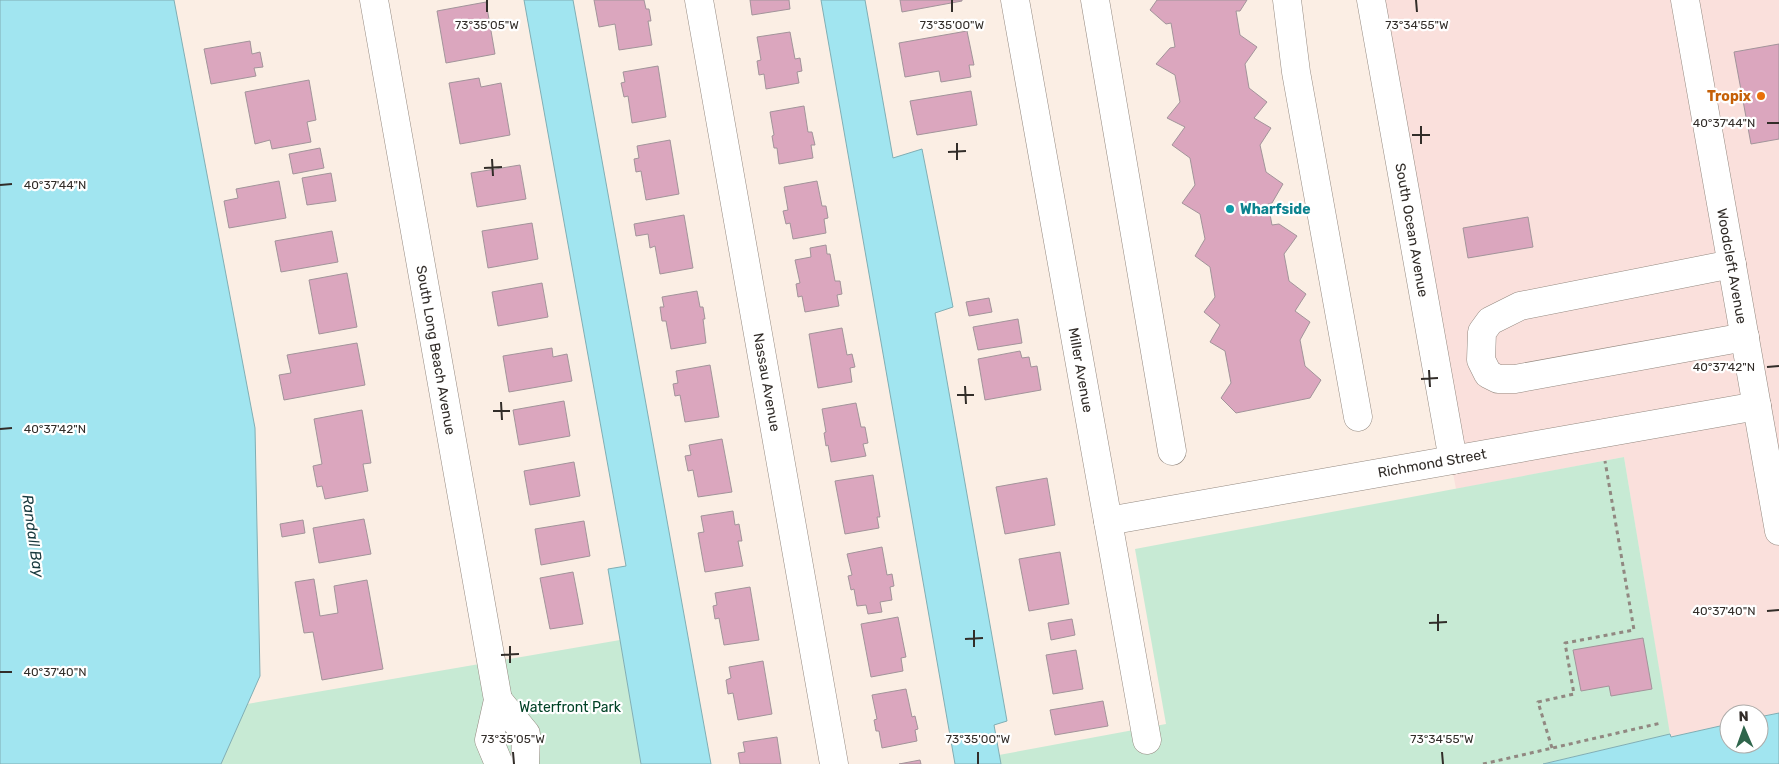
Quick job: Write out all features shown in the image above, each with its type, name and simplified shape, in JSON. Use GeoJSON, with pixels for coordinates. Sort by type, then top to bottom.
{"type":"FeatureCollection","features":[{"type":"Feature","properties":{"kind":"street","name":"South Long Beach Avenue"},"geometry":{"type":"LineString","coordinates":[[374,0],[498,700]]}},
{"type":"Feature","properties":{"kind":"street","name":"Nassau Avenue"},"geometry":{"type":"LineString","coordinates":[[699,0],[834,764]]}},
{"type":"Feature","properties":{"kind":"street","name":"Miller Avenue"},"geometry":{"type":"LineString","coordinates":[[1015,0],[1147,740]]}},
{"type":"Feature","properties":{"kind":"street"},"geometry":{"type":"LineString","coordinates":[[1095,0],[1172,451]]}},
{"type":"Feature","properties":{"kind":"street"},"geometry":{"type":"LineString","coordinates":[[1287,0],[1298,82],[1358,417]]}},
{"type":"Feature","properties":{"kind":"street","name":"South Ocean Avenue"},"geometry":{"type":"LineString","coordinates":[[1371,0],[1453,460]]}},
{"type":"Feature","properties":{"kind":"street","name":"Woodcleft Avenue"},"geometry":{"type":"LineString","coordinates":[[1684,0],[1779,531]]}},
{"type":"Feature","properties":{"kind":"street"},"geometry":{"type":"LineString","coordinates":[[1732,264],[1520,306],[1490,321],[1482,332],[1481,360],[1488,374],[1498,379],[1515,379],[1745,337]]}},
{"type":"Feature","properties":{"kind":"street","name":"Richmond Street"},"geometry":{"type":"LineString","coordinates":[[1108,521],[1757,406]]}},
{"type":"Feature","properties":{"kind":"street"},"geometry":{"type":"LineString","coordinates":[[498,700],[489,740],[500,764]]}},
{"type":"Feature","properties":{"kind":"street"},"geometry":{"type":"LineString","coordinates":[[498,700],[526,734],[525,764]]}},
{"type":"Feature","properties":{"kind":"path"},"geometry":{"type":"LineString","coordinates":[[1552,748],[1538,702],[1574,694],[1564,643],[1634,630],[1600,434]]}},
{"type":"Feature","properties":{"kind":"path"},"geometry":{"type":"LineString","coordinates":[[1483,764],[1661,723]]}},
{"type":"Feature","properties":{"kind":"shaded area"},"geometry":{"type":"Polygon","coordinates":[[[1364,0],[1779,0],[1779,713],[1769,715],[1769,704],[1719,704],[1719,726],[1670,737],[1624,457],[1456,489],[1364,0]]]}},
{"type":"Feature","properties":{"kind":"green space"},"geometry":{"type":"Polygon","coordinates":[[[1624,457],[1670,734],[1542,764],[1001,764],[999,755],[1166,724],[1135,549],[1624,457]]]}},
{"type":"Feature","properties":{"kind":"green space","name":"Waterfront Park"},"geometry":{"type":"Polygon","coordinates":[[[620,640],[641,764],[221,764],[247,704],[620,640]]]}},
{"type":"Feature","properties":{"kind":"water","name":"Randall Bay"},"geometry":{"type":"Polygon","coordinates":[[[0,0],[174,0],[255,428],[260,676],[221,764],[0,764],[0,0]]]}},
{"type":"Feature","properties":{"kind":"water"},"geometry":{"type":"Polygon","coordinates":[[[524,0],[573,0],[711,764],[641,764],[608,569],[626,566],[524,0]]]}},
{"type":"Feature","properties":{"kind":"water"},"geometry":{"type":"Polygon","coordinates":[[[821,0],[865,0],[893,158],[922,149],[953,307],[935,313],[1007,721],[994,725],[1001,764],[955,764],[821,0]]]}},
{"type":"Feature","properties":{"kind":"water"},"geometry":{"type":"Polygon","coordinates":[[[1779,713],[1779,764],[1543,764],[1670,734],[1671,737],[1719,726],[1719,754],[1769,754],[1769,715],[1779,713]]]}},
{"type":"Feature","properties":{"kind":"building"},"geometry":{"type":"Polygon","coordinates":[[[594,0],[644,0],[646,9],[649,9],[651,21],[648,21],[652,45],[619,50],[615,24],[599,27],[594,0]]]}},
{"type":"Feature","properties":{"kind":"building"},"geometry":{"type":"Polygon","coordinates":[[[750,0],[789,0],[790,9],[752,15],[750,0]]]}},
{"type":"Feature","properties":{"kind":"building"},"geometry":{"type":"Polygon","coordinates":[[[900,0],[962,0],[962,1],[902,12],[900,0]]]}},
{"type":"Feature","properties":{"kind":"building","name":"Wharfside"},"geometry":{"type":"Polygon","coordinates":[[[1157,0],[1247,0],[1240,11],[1236,11],[1240,35],[1257,47],[1245,64],[1249,88],[1267,102],[1254,118],[1271,128],[1260,145],[1266,172],[1283,184],[1272,203],[1268,204],[1272,225],[1279,224],[1297,236],[1284,254],[1289,281],[1306,294],[1295,311],[1310,322],[1300,340],[1305,366],[1321,380],[1310,398],[1236,413],[1221,398],[1231,383],[1225,351],[1210,342],[1220,325],[1204,312],[1215,297],[1210,267],[1195,256],[1205,239],[1200,214],[1182,203],[1195,185],[1190,158],[1172,145],[1185,127],[1167,118],[1180,102],[1175,75],[1156,64],[1170,48],[1175,47],[1171,23],[1166,24],[1150,10],[1157,0]]]}},
{"type":"Feature","properties":{"kind":"building"},"geometry":{"type":"Polygon","coordinates":[[[486,2],[495,54],[446,63],[437,11],[486,2]]]}},
{"type":"Feature","properties":{"kind":"building"},"geometry":{"type":"Polygon","coordinates":[[[967,31],[974,65],[969,65],[971,77],[941,82],[939,71],[905,77],[899,43],[967,31]]]}},
{"type":"Feature","properties":{"kind":"building"},"geometry":{"type":"Polygon","coordinates":[[[790,32],[795,59],[800,58],[802,71],[797,72],[799,83],[766,89],[764,74],[759,75],[757,61],[761,60],[757,37],[790,32]]]}},
{"type":"Feature","properties":{"kind":"building"},"geometry":{"type":"Polygon","coordinates":[[[250,41],[252,54],[260,52],[263,67],[254,68],[256,76],[211,84],[204,49],[250,41]]]}},
{"type":"Feature","properties":{"kind":"building","name":"Tropix"},"geometry":{"type":"Polygon","coordinates":[[[1779,44],[1779,139],[1751,144],[1734,52],[1779,44]]]}},
{"type":"Feature","properties":{"kind":"building"},"geometry":{"type":"Polygon","coordinates":[[[658,66],[666,117],[632,123],[628,96],[624,97],[621,83],[625,82],[623,72],[658,66]]]}},
{"type":"Feature","properties":{"kind":"building"},"geometry":{"type":"Polygon","coordinates":[[[479,78],[481,87],[501,83],[510,135],[460,144],[449,83],[479,78]]]}},
{"type":"Feature","properties":{"kind":"building"},"geometry":{"type":"Polygon","coordinates":[[[309,80],[316,120],[307,122],[311,142],[272,149],[270,140],[255,144],[245,92],[309,80]]]}},
{"type":"Feature","properties":{"kind":"building"},"geometry":{"type":"Polygon","coordinates":[[[971,91],[977,125],[917,135],[910,101],[971,91]]]}},
{"type":"Feature","properties":{"kind":"building"},"geometry":{"type":"Polygon","coordinates":[[[804,106],[808,132],[812,132],[815,145],[811,145],[813,158],[779,164],[777,148],[774,148],[770,112],[804,106]]]}},
{"type":"Feature","properties":{"kind":"building"},"geometry":{"type":"Polygon","coordinates":[[[670,140],[679,194],[646,200],[641,171],[636,172],[634,159],[639,158],[637,146],[670,140]]]}},
{"type":"Feature","properties":{"kind":"building"},"geometry":{"type":"Polygon","coordinates":[[[320,148],[324,168],[293,174],[289,154],[320,148]]]}},
{"type":"Feature","properties":{"kind":"building"},"geometry":{"type":"Polygon","coordinates":[[[520,165],[526,199],[477,207],[471,173],[520,165]]]}},
{"type":"Feature","properties":{"kind":"building"},"geometry":{"type":"Polygon","coordinates":[[[331,173],[336,201],[307,205],[302,178],[331,173]]]}},
{"type":"Feature","properties":{"kind":"building"},"geometry":{"type":"Polygon","coordinates":[[[279,181],[286,218],[229,228],[224,201],[238,198],[236,189],[279,181]]]}},
{"type":"Feature","properties":{"kind":"building"},"geometry":{"type":"Polygon","coordinates":[[[817,181],[822,206],[826,206],[828,218],[824,219],[826,233],[793,239],[790,223],[786,224],[783,211],[788,210],[784,187],[817,181]]]}},
{"type":"Feature","properties":{"kind":"building"},"geometry":{"type":"Polygon","coordinates":[[[684,215],[693,268],[660,274],[655,246],[650,248],[648,234],[636,236],[634,224],[684,215]]]}},
{"type":"Feature","properties":{"kind":"building"},"geometry":{"type":"Polygon","coordinates":[[[1528,217],[1533,247],[1468,258],[1463,228],[1528,217]]]}},
{"type":"Feature","properties":{"kind":"building"},"geometry":{"type":"Polygon","coordinates":[[[532,223],[538,259],[488,268],[482,231],[532,223]]]}},
{"type":"Feature","properties":{"kind":"building"},"geometry":{"type":"Polygon","coordinates":[[[332,231],[338,262],[281,272],[275,241],[332,231]]]}},
{"type":"Feature","properties":{"kind":"building"},"geometry":{"type":"Polygon","coordinates":[[[826,245],[827,254],[830,254],[835,281],[840,281],[842,294],[837,295],[839,306],[805,312],[802,296],[798,297],[796,284],[800,283],[795,260],[811,257],[810,248],[826,245]]]}},
{"type":"Feature","properties":{"kind":"building"},"geometry":{"type":"Polygon","coordinates":[[[347,273],[357,327],[319,334],[309,280],[347,273]]]}},
{"type":"Feature","properties":{"kind":"building"},"geometry":{"type":"Polygon","coordinates":[[[542,283],[548,317],[498,326],[492,292],[542,283]]]}},
{"type":"Feature","properties":{"kind":"building"},"geometry":{"type":"Polygon","coordinates":[[[697,291],[700,307],[703,307],[706,343],[671,349],[666,321],[662,321],[660,307],[664,307],[662,297],[697,291]]]}},
{"type":"Feature","properties":{"kind":"building"},"geometry":{"type":"Polygon","coordinates":[[[989,298],[992,312],[969,316],[966,302],[989,298]]]}},
{"type":"Feature","properties":{"kind":"building"},"geometry":{"type":"Polygon","coordinates":[[[1018,319],[1022,343],[978,350],[973,327],[1018,319]]]}},
{"type":"Feature","properties":{"kind":"building"},"geometry":{"type":"Polygon","coordinates":[[[842,328],[847,355],[852,354],[855,367],[850,368],[852,382],[818,388],[809,334],[842,328]]]}},
{"type":"Feature","properties":{"kind":"building"},"geometry":{"type":"Polygon","coordinates":[[[357,343],[365,385],[284,400],[279,375],[291,373],[287,355],[357,343]]]}},
{"type":"Feature","properties":{"kind":"building"},"geometry":{"type":"Polygon","coordinates":[[[552,348],[553,357],[567,354],[572,381],[509,392],[503,356],[552,348]]]}},
{"type":"Feature","properties":{"kind":"building"},"geometry":{"type":"Polygon","coordinates":[[[1020,351],[1022,358],[1029,357],[1031,367],[1037,366],[1041,390],[985,400],[978,359],[1020,351]]]}},
{"type":"Feature","properties":{"kind":"building"},"geometry":{"type":"Polygon","coordinates":[[[710,365],[719,417],[685,422],[680,395],[675,396],[673,384],[678,383],[676,371],[710,365]]]}},
{"type":"Feature","properties":{"kind":"building"},"geometry":{"type":"Polygon","coordinates":[[[564,401],[570,436],[519,445],[513,410],[564,401]]]}},
{"type":"Feature","properties":{"kind":"building"},"geometry":{"type":"Polygon","coordinates":[[[856,403],[861,427],[865,427],[868,443],[863,444],[866,456],[831,462],[828,445],[826,446],[824,433],[826,432],[822,409],[856,403]]]}},
{"type":"Feature","properties":{"kind":"building"},"geometry":{"type":"Polygon","coordinates":[[[362,410],[371,463],[363,464],[368,491],[325,499],[322,486],[317,487],[313,466],[322,464],[314,419],[362,410]]]}},
{"type":"Feature","properties":{"kind":"building"},"geometry":{"type":"Polygon","coordinates":[[[722,439],[732,492],[698,497],[693,470],[688,471],[685,456],[691,455],[689,445],[722,439]]]}},
{"type":"Feature","properties":{"kind":"building"},"geometry":{"type":"Polygon","coordinates":[[[574,462],[580,496],[530,505],[524,471],[574,462]]]}},
{"type":"Feature","properties":{"kind":"building"},"geometry":{"type":"Polygon","coordinates":[[[873,475],[880,517],[877,517],[879,528],[845,534],[835,481],[873,475]]]}},
{"type":"Feature","properties":{"kind":"building"},"geometry":{"type":"Polygon","coordinates":[[[1047,478],[1055,525],[1005,534],[996,487],[1047,478]]]}},
{"type":"Feature","properties":{"kind":"building"},"geometry":{"type":"Polygon","coordinates":[[[733,511],[735,525],[739,524],[742,541],[738,541],[743,566],[705,572],[698,533],[704,532],[701,516],[733,511]]]}},
{"type":"Feature","properties":{"kind":"building"},"geometry":{"type":"Polygon","coordinates":[[[364,519],[371,554],[319,563],[313,528],[364,519]]]}},
{"type":"Feature","properties":{"kind":"building"},"geometry":{"type":"Polygon","coordinates":[[[303,520],[305,533],[282,537],[280,524],[303,520]]]}},
{"type":"Feature","properties":{"kind":"building"},"geometry":{"type":"Polygon","coordinates":[[[584,521],[590,556],[541,565],[535,529],[584,521]]]}},
{"type":"Feature","properties":{"kind":"building"},"geometry":{"type":"Polygon","coordinates":[[[882,547],[887,575],[892,574],[894,586],[890,587],[892,600],[880,602],[882,612],[868,614],[866,605],[857,606],[854,589],[851,590],[848,576],[852,575],[847,554],[882,547]]]}},
{"type":"Feature","properties":{"kind":"building"},"geometry":{"type":"Polygon","coordinates":[[[1060,552],[1069,604],[1029,611],[1019,559],[1060,552]]]}},
{"type":"Feature","properties":{"kind":"building"},"geometry":{"type":"Polygon","coordinates":[[[573,572],[583,624],[550,629],[540,578],[573,572]]]}},
{"type":"Feature","properties":{"kind":"building"},"geometry":{"type":"Polygon","coordinates":[[[314,579],[320,616],[338,613],[334,586],[367,580],[383,669],[322,680],[313,632],[304,633],[295,582],[314,579]]]}},
{"type":"Feature","properties":{"kind":"building"},"geometry":{"type":"Polygon","coordinates":[[[750,587],[759,640],[724,645],[719,618],[715,619],[713,606],[717,605],[715,593],[750,587]]]}},
{"type":"Feature","properties":{"kind":"building"},"geometry":{"type":"Polygon","coordinates":[[[898,617],[906,657],[901,658],[903,671],[871,677],[861,624],[898,617]]]}},
{"type":"Feature","properties":{"kind":"building"},"geometry":{"type":"Polygon","coordinates":[[[1072,619],[1075,635],[1051,640],[1048,623],[1072,619]]]}},
{"type":"Feature","properties":{"kind":"building"},"geometry":{"type":"Polygon","coordinates":[[[1643,638],[1652,689],[1611,696],[1609,686],[1581,691],[1573,650],[1643,638]]]}},
{"type":"Feature","properties":{"kind":"building"},"geometry":{"type":"Polygon","coordinates":[[[1076,650],[1083,689],[1053,694],[1046,655],[1076,650]]]}},
{"type":"Feature","properties":{"kind":"building"},"geometry":{"type":"Polygon","coordinates":[[[763,661],[772,714],[738,720],[733,693],[728,694],[726,680],[731,678],[729,667],[763,661]]]}},
{"type":"Feature","properties":{"kind":"building"},"geometry":{"type":"Polygon","coordinates":[[[906,689],[912,717],[915,716],[918,729],[915,730],[917,741],[882,748],[879,731],[876,731],[874,720],[877,719],[872,695],[906,689]]]}},
{"type":"Feature","properties":{"kind":"building"},"geometry":{"type":"Polygon","coordinates":[[[1103,701],[1108,726],[1055,735],[1050,710],[1103,701]]]}},
{"type":"Feature","properties":{"kind":"building"},"geometry":{"type":"Polygon","coordinates":[[[777,737],[781,764],[740,764],[738,753],[745,752],[743,742],[777,737]]]}},
{"type":"Feature","properties":{"kind":"building"},"geometry":{"type":"Polygon","coordinates":[[[920,760],[921,764],[899,764],[920,760]]]}},
{"type":"Feature","properties":{"kind":"place","name":"Tropix"},"geometry":{"type":"Point","coordinates":[1761,96]}},
{"type":"Feature","properties":{"kind":"place","name":"Wharfside"},"geometry":{"type":"Point","coordinates":[1230,209]}}]}
